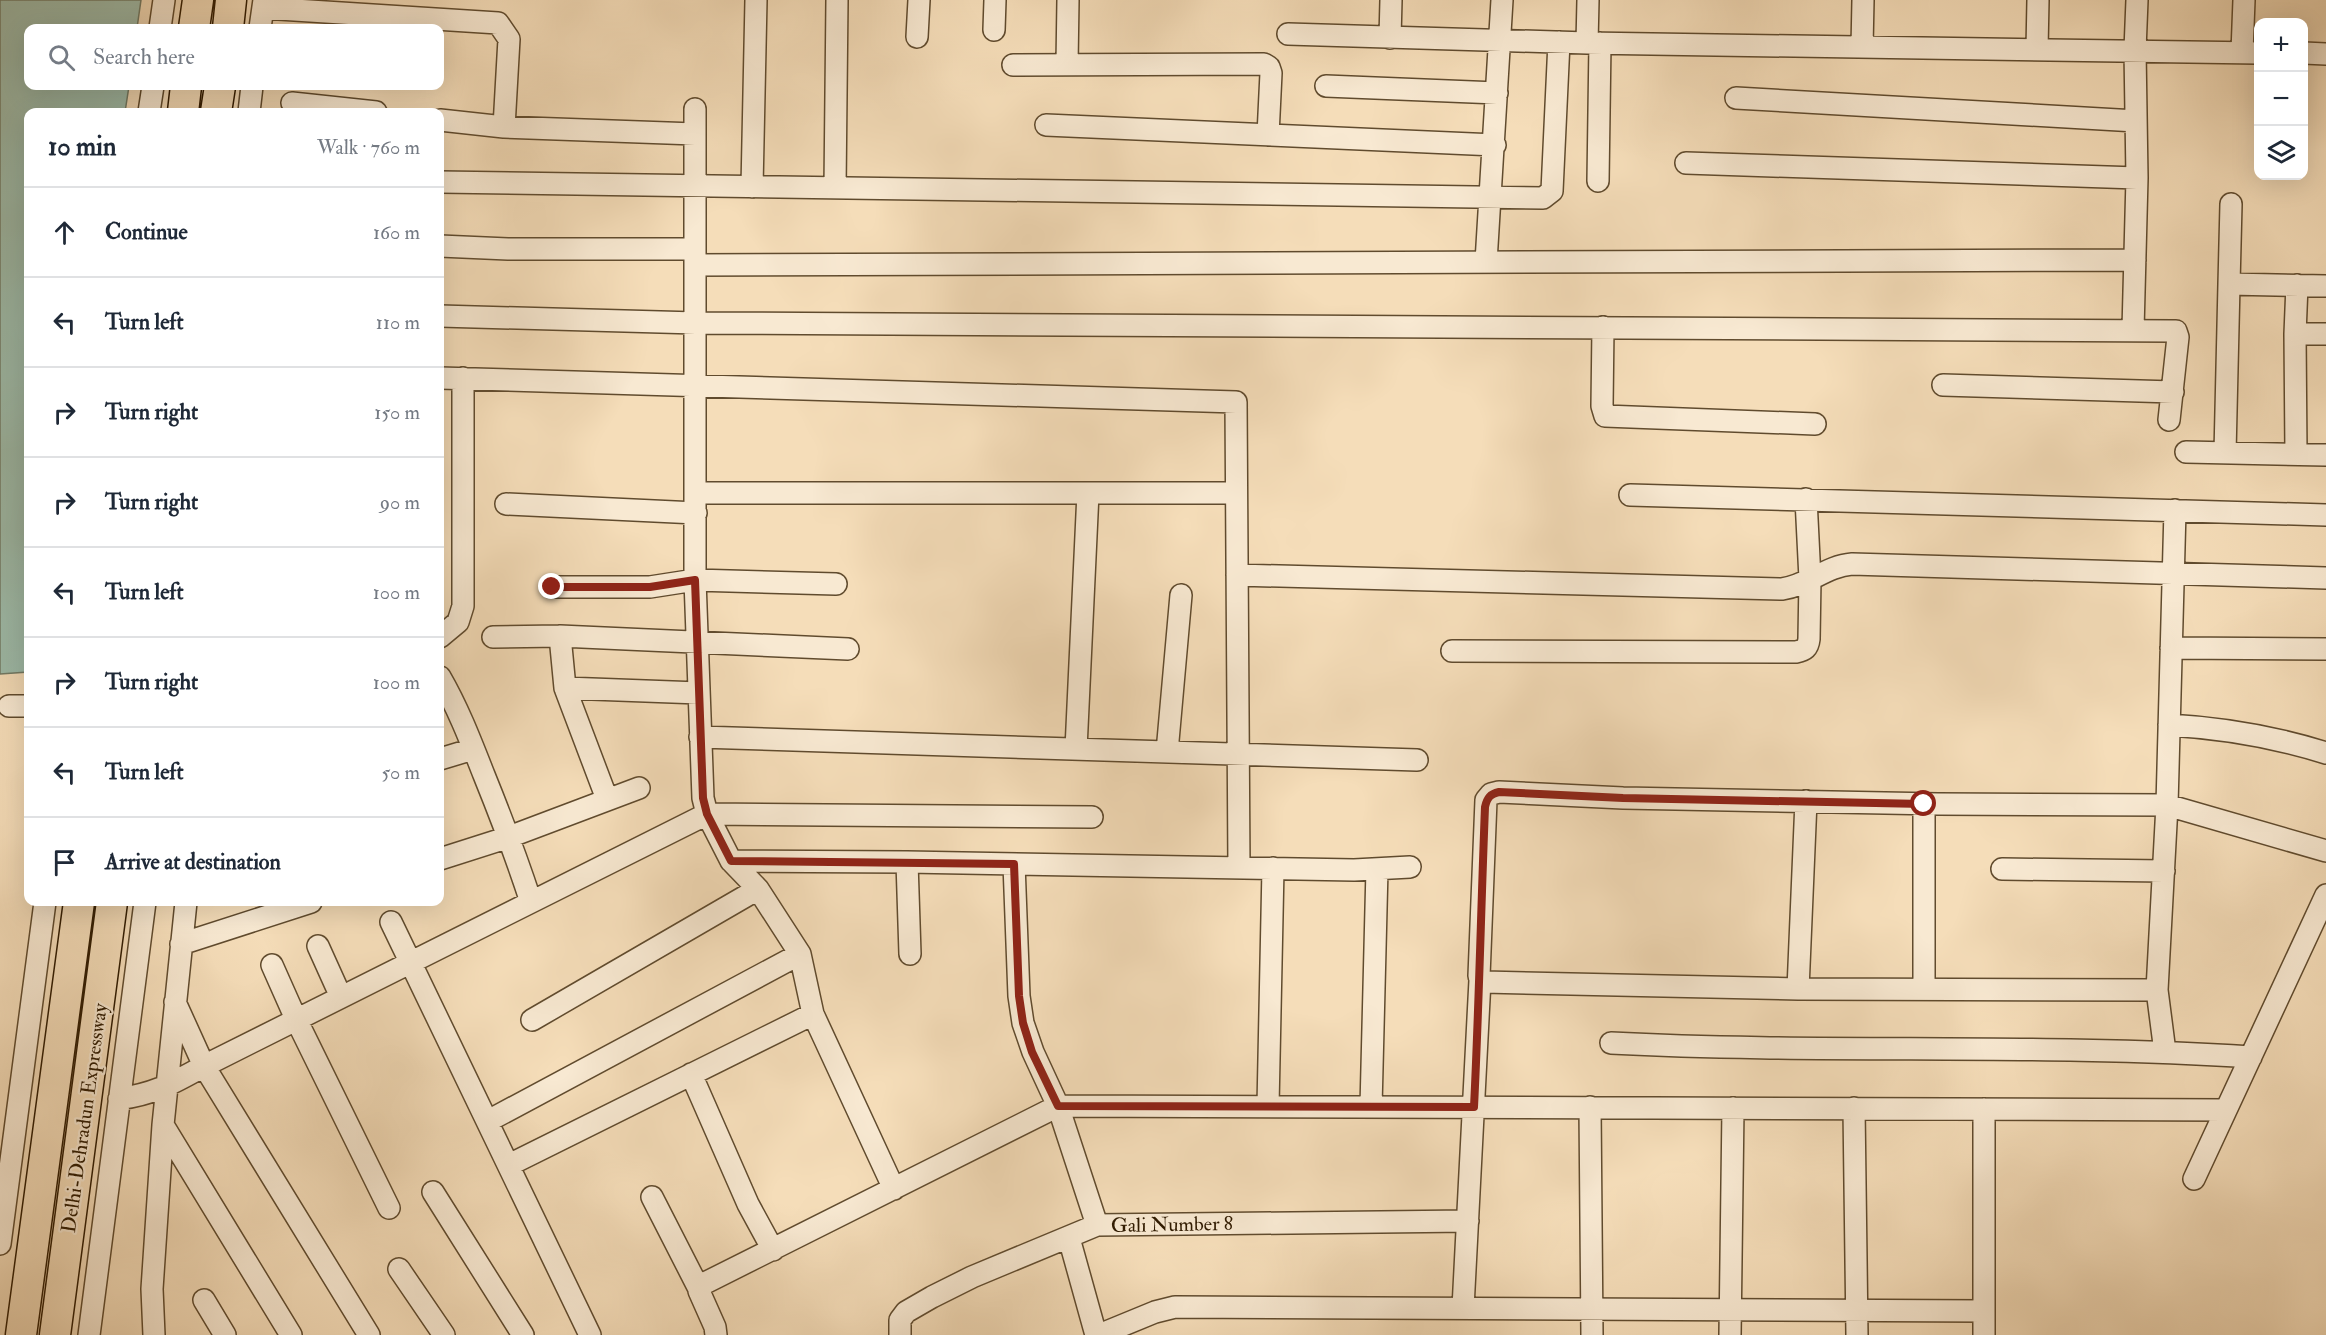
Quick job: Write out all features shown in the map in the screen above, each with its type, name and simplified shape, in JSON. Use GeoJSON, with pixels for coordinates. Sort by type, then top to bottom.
{"type":"FeatureCollection","features":[{"type":"Feature","properties":{"kind":"highway"},"geometry":{"type":"LineString","coordinates":[[195,24],[198,0]]}},
{"type":"Feature","properties":{"kind":"highway"},"geometry":{"type":"LineString","coordinates":[[228,24],[231,0]]}},
{"type":"Feature","properties":{"kind":"highway"},"geometry":{"type":"LineString","coordinates":[[183,108],[186,90]]}},
{"type":"Feature","properties":{"kind":"highway"},"geometry":{"type":"LineString","coordinates":[[217,108],[219,90]]}},
{"type":"Feature","properties":{"kind":"highway","name":"Delhi-Dehradun Expressway"},"geometry":{"type":"LineString","coordinates":[[21,1335],[78,906]]}},
{"type":"Feature","properties":{"kind":"highway","name":"Delhi-Dehradun Expressway"},"geometry":{"type":"LineString","coordinates":[[55,1335],[111,906]]}},
{"type":"Feature","properties":{"kind":"street"},"geometry":{"type":"LineString","coordinates":[[161,24],[164,0]]}},
{"type":"Feature","properties":{"kind":"street"},"geometry":{"type":"LineString","coordinates":[[752,187],[756,0]]}},
{"type":"Feature","properties":{"kind":"street"},"geometry":{"type":"LineString","coordinates":[[835,188],[837,0]]}},
{"type":"Feature","properties":{"kind":"street"},"geometry":{"type":"LineString","coordinates":[[917,37],[919,0]]}},
{"type":"Feature","properties":{"kind":"street"},"geometry":{"type":"LineString","coordinates":[[994,30],[995,0]]}},
{"type":"Feature","properties":{"kind":"street"},"geometry":{"type":"LineString","coordinates":[[1067,64],[1068,0]]}},
{"type":"Feature","properties":{"kind":"street"},"geometry":{"type":"LineString","coordinates":[[1390,38],[1391,0]]}},
{"type":"Feature","properties":{"kind":"street"},"geometry":{"type":"LineString","coordinates":[[1486,262],[1502,0]]}},
{"type":"Feature","properties":{"kind":"street"},"geometry":{"type":"LineString","coordinates":[[1588,0],[1594,43],[1598,181]]}},
{"type":"Feature","properties":{"kind":"street"},"geometry":{"type":"LineString","coordinates":[[1862,47],[1863,0]]}},
{"type":"Feature","properties":{"kind":"street"},"geometry":{"type":"LineString","coordinates":[[2037,49],[2038,0]]}},
{"type":"Feature","properties":{"kind":"street"},"geometry":{"type":"LineString","coordinates":[[2133,330],[2137,178],[2135,50],[2137,0]]}},
{"type":"Feature","properties":{"kind":"street"},"geometry":{"type":"LineString","coordinates":[[1288,34],[1594,43],[2250,53],[2244,0]]}},
{"type":"Feature","properties":{"kind":"street"},"geometry":{"type":"LineString","coordinates":[[282,12],[498,23],[509,39],[504,127]]}},
{"type":"Feature","properties":{"kind":"street"},"geometry":{"type":"LineString","coordinates":[[444,182],[1543,198],[1552,192],[1559,42]]}},
{"type":"Feature","properties":{"kind":"street"},"geometry":{"type":"LineString","coordinates":[[2308,53],[2326,54]]}},
{"type":"Feature","properties":{"kind":"street"},"geometry":{"type":"LineString","coordinates":[[1013,65],[1264,64],[1269,67],[1271,73],[1268,135]]}},
{"type":"Feature","properties":{"kind":"street"},"geometry":{"type":"LineString","coordinates":[[1326,86],[1497,93]]}},
{"type":"Feature","properties":{"kind":"street"},"geometry":{"type":"LineString","coordinates":[[150,108],[152,90]]}},
{"type":"Feature","properties":{"kind":"street"},"geometry":{"type":"LineString","coordinates":[[249,108],[252,90]]}},
{"type":"Feature","properties":{"kind":"street"},"geometry":{"type":"LineString","coordinates":[[1736,98],[2136,121]]}},
{"type":"Feature","properties":{"kind":"street"},"geometry":{"type":"LineString","coordinates":[[292,100],[348,108]]}},
{"type":"Feature","properties":{"kind":"street"},"geometry":{"type":"LineString","coordinates":[[695,109],[695,580],[701,783],[707,814],[731,861],[758,890],[800,954],[813,1014],[894,1188]]}},
{"type":"Feature","properties":{"kind":"street"},"geometry":{"type":"LineString","coordinates":[[444,120],[504,127],[695,134]]}},
{"type":"Feature","properties":{"kind":"street"},"geometry":{"type":"LineString","coordinates":[[1046,125],[1494,145]]}},
{"type":"Feature","properties":{"kind":"street"},"geometry":{"type":"LineString","coordinates":[[1686,163],[2137,178]]}},
{"type":"Feature","properties":{"kind":"street"},"geometry":{"type":"LineString","coordinates":[[2225,453],[2231,204]]}},
{"type":"Feature","properties":{"kind":"street"},"geometry":{"type":"LineString","coordinates":[[444,246],[695,257],[1486,262],[2135,260]]}},
{"type":"Feature","properties":{"kind":"street"},"geometry":{"type":"LineString","coordinates":[[2229,284],[2326,286]]}},
{"type":"Feature","properties":{"kind":"street"},"geometry":{"type":"LineString","coordinates":[[2296,454],[2297,285]]}},
{"type":"Feature","properties":{"kind":"street"},"geometry":{"type":"LineString","coordinates":[[444,316],[696,322],[2173,330],[2178,333],[2169,420]]}},
{"type":"Feature","properties":{"kind":"street"},"geometry":{"type":"LineString","coordinates":[[1604,327],[1602,406],[1605,416],[1815,424]]}},
{"type":"Feature","properties":{"kind":"street"},"geometry":{"type":"LineString","coordinates":[[2295,334],[2326,334]]}},
{"type":"Feature","properties":{"kind":"street"},"geometry":{"type":"LineString","coordinates":[[444,378],[1236,402],[1239,868]]}},
{"type":"Feature","properties":{"kind":"street"},"geometry":{"type":"LineString","coordinates":[[444,634],[458,622],[463,606],[463,378]]}},
{"type":"Feature","properties":{"kind":"street"},"geometry":{"type":"LineString","coordinates":[[1943,385],[2173,392]]}},
{"type":"Feature","properties":{"kind":"street"},"geometry":{"type":"LineString","coordinates":[[2186,452],[2326,455]]}},
{"type":"Feature","properties":{"kind":"street"},"geometry":{"type":"LineString","coordinates":[[506,504],[695,503],[1088,493],[1236,493]]}},
{"type":"Feature","properties":{"kind":"street"},"geometry":{"type":"LineString","coordinates":[[1076,749],[1088,493]]}},
{"type":"Feature","properties":{"kind":"street"},"geometry":{"type":"LineString","coordinates":[[1630,495],[2326,515]]}},
{"type":"Feature","properties":{"kind":"street"},"geometry":{"type":"LineString","coordinates":[[1452,651],[1796,652],[1804,650],[1808,645],[1810,579],[1806,500]]}},
{"type":"Feature","properties":{"kind":"street"},"geometry":{"type":"LineString","coordinates":[[2165,1052],[2157,990],[2167,805],[2175,510]]}},
{"type":"Feature","properties":{"kind":"street"},"geometry":{"type":"LineString","coordinates":[[1237,575],[1782,589],[1834,567],[1852,564],[2326,578]]}},
{"type":"Feature","properties":{"kind":"street"},"geometry":{"type":"LineString","coordinates":[[552,587],[650,587],[695,580],[836,584]]}},
{"type":"Feature","properties":{"kind":"street"},"geometry":{"type":"LineString","coordinates":[[1167,752],[1181,595]]}},
{"type":"Feature","properties":{"kind":"street"},"geometry":{"type":"LineString","coordinates":[[560,636],[565,688],[607,800]]}},
{"type":"Feature","properties":{"kind":"street"},"geometry":{"type":"LineString","coordinates":[[493,637],[560,636],[848,649]]}},
{"type":"Feature","properties":{"kind":"street"},"geometry":{"type":"LineString","coordinates":[[2171,648],[2326,649]]}},
{"type":"Feature","properties":{"kind":"street"},"geometry":{"type":"LineString","coordinates":[[565,688],[699,693]]}},
{"type":"Feature","properties":{"kind":"street"},"geometry":{"type":"LineString","coordinates":[[444,693],[474,749],[509,837],[531,902]]}},
{"type":"Feature","properties":{"kind":"street"},"geometry":{"type":"LineString","coordinates":[[2169,725],[2267,736],[2326,753]]}},
{"type":"Feature","properties":{"kind":"street"},"geometry":{"type":"LineString","coordinates":[[700,737],[1417,760]]}},
{"type":"Feature","properties":{"kind":"street"},"geometry":{"type":"LineString","coordinates":[[444,758],[474,749]]}},
{"type":"Feature","properties":{"kind":"street"},"geometry":{"type":"LineString","coordinates":[[444,859],[639,788]]}},
{"type":"Feature","properties":{"kind":"street"},"geometry":{"type":"LineString","coordinates":[[1463,1308],[1480,980],[1480,914],[1485,807],[1486,800],[1491,794],[1499,792],[1623,798],[1924,804],[2167,805],[2326,851]]}},
{"type":"Feature","properties":{"kind":"street"},"geometry":{"type":"LineString","coordinates":[[1798,989],[1806,801]]}},
{"type":"Feature","properties":{"kind":"street"},"geometry":{"type":"LineString","coordinates":[[1924,804],[1924,989]]}},
{"type":"Feature","properties":{"kind":"street"},"geometry":{"type":"LineString","coordinates":[[130,1098],[163,1088],[707,814],[1092,817]]}},
{"type":"Feature","properties":{"kind":"street"},"geometry":{"type":"LineString","coordinates":[[731,861],[1239,868],[1377,869],[1410,867]]}},
{"type":"Feature","properties":{"kind":"street"},"geometry":{"type":"LineString","coordinates":[[907,862],[910,954]]}},
{"type":"Feature","properties":{"kind":"street"},"geometry":{"type":"LineString","coordinates":[[1014,864],[1019,996],[1023,1023],[1032,1052],[1058,1106],[1097,1225]]}},
{"type":"Feature","properties":{"kind":"street"},"geometry":{"type":"LineString","coordinates":[[1268,1106],[1273,868]]}},
{"type":"Feature","properties":{"kind":"street"},"geometry":{"type":"LineString","coordinates":[[1371,1107],[1377,869]]}},
{"type":"Feature","properties":{"kind":"street"},"geometry":{"type":"LineString","coordinates":[[2002,869],[2164,871]]}},
{"type":"Feature","properties":{"kind":"street"},"geometry":{"type":"LineString","coordinates":[[532,1020],[758,890]]}},
{"type":"Feature","properties":{"kind":"street"},"geometry":{"type":"LineString","coordinates":[[2194,1179],[2326,895]]}},
{"type":"Feature","properties":{"kind":"street"},"geometry":{"type":"LineString","coordinates":[[0,1244],[44,906]]}},
{"type":"Feature","properties":{"kind":"street"},"geometry":{"type":"LineString","coordinates":[[89,1335],[130,1098],[145,906]]}},
{"type":"Feature","properties":{"kind":"street"},"geometry":{"type":"LineString","coordinates":[[154,1335],[152,1289],[163,1125],[163,1088],[186,906]]}},
{"type":"Feature","properties":{"kind":"street"},"geometry":{"type":"LineString","coordinates":[[181,944],[299,906]]}},
{"type":"Feature","properties":{"kind":"street"},"geometry":{"type":"LineString","coordinates":[[391,922],[590,1335]]}},
{"type":"Feature","properties":{"kind":"street"},"geometry":{"type":"LineString","coordinates":[[318,946],[341,997]]}},
{"type":"Feature","properties":{"kind":"street"},"geometry":{"type":"LineString","coordinates":[[488,1121],[800,954]]}},
{"type":"Feature","properties":{"kind":"street"},"geometry":{"type":"LineString","coordinates":[[272,965],[296,1019],[389,1208]]}},
{"type":"Feature","properties":{"kind":"street"},"geometry":{"type":"LineString","coordinates":[[1480,980],[1488,983],[1798,989],[2157,990]]}},
{"type":"Feature","properties":{"kind":"street"},"geometry":{"type":"LineString","coordinates":[[175,1001],[204,1066],[369,1335]]}},
{"type":"Feature","properties":{"kind":"street"},"geometry":{"type":"LineString","coordinates":[[508,1165],[813,1014]]}},
{"type":"Feature","properties":{"kind":"street"},"geometry":{"type":"LineString","coordinates":[[1611,1043],[1733,1047],[2165,1052],[2251,1058]]}},
{"type":"Feature","properties":{"kind":"street"},"geometry":{"type":"LineString","coordinates":[[691,1074],[748,1204],[773,1250]]}},
{"type":"Feature","properties":{"kind":"street"},"geometry":{"type":"LineString","coordinates":[[698,1287],[1058,1106],[2226,1110]]}},
{"type":"Feature","properties":{"kind":"street"},"geometry":{"type":"LineString","coordinates":[[1590,1107],[1592,1335]]}},
{"type":"Feature","properties":{"kind":"street"},"geometry":{"type":"LineString","coordinates":[[1730,1335],[1733,1108]]}},
{"type":"Feature","properties":{"kind":"street"},"geometry":{"type":"LineString","coordinates":[[1854,1108],[1857,1335]]}},
{"type":"Feature","properties":{"kind":"street"},"geometry":{"type":"LineString","coordinates":[[1984,1109],[1984,1335]]}},
{"type":"Feature","properties":{"kind":"street"},"geometry":{"type":"LineString","coordinates":[[163,1125],[291,1335]]}},
{"type":"Feature","properties":{"kind":"street"},"geometry":{"type":"LineString","coordinates":[[433,1192],[523,1335]]}},
{"type":"Feature","properties":{"kind":"street"},"geometry":{"type":"LineString","coordinates":[[652,1197],[698,1287],[715,1327],[716,1335]]}},
{"type":"Feature","properties":{"kind":"street","name":"Gali Number 8"},"geometry":{"type":"LineString","coordinates":[[900,1327],[906,1312],[972,1277],[1097,1225],[1468,1221]]}},
{"type":"Feature","properties":{"kind":"street"},"geometry":{"type":"LineString","coordinates":[[1069,1238],[1097,1335],[1155,1312],[1175,1307],[1984,1311]]}},
{"type":"Feature","properties":{"kind":"street"},"geometry":{"type":"LineString","coordinates":[[399,1269],[444,1335]]}},
{"type":"Feature","properties":{"kind":"street"},"geometry":{"type":"LineString","coordinates":[[204,1300],[225,1335]]}},
{"type":"Feature","properties":{"kind":"shaded area"},"geometry":{"type":"Polygon","coordinates":[[[0,0],[141,0],[138,24],[24,24],[24,90],[128,90],[126,108],[24,108],[24,672],[0,674],[0,0]]]}},
{"type":"Feature","properties":{"kind":"route"},"geometry":{"type":"LineString","coordinates":[[552,587],[604,589],[650,587],[695,580],[701,783],[707,814],[731,861],[1014,864],[1019,996],[1023,1023],[1032,1052],[1058,1106],[1474,1107],[1485,807],[1486,800],[1491,794],[1499,792],[1623,798],[1924,804]]}}]}
